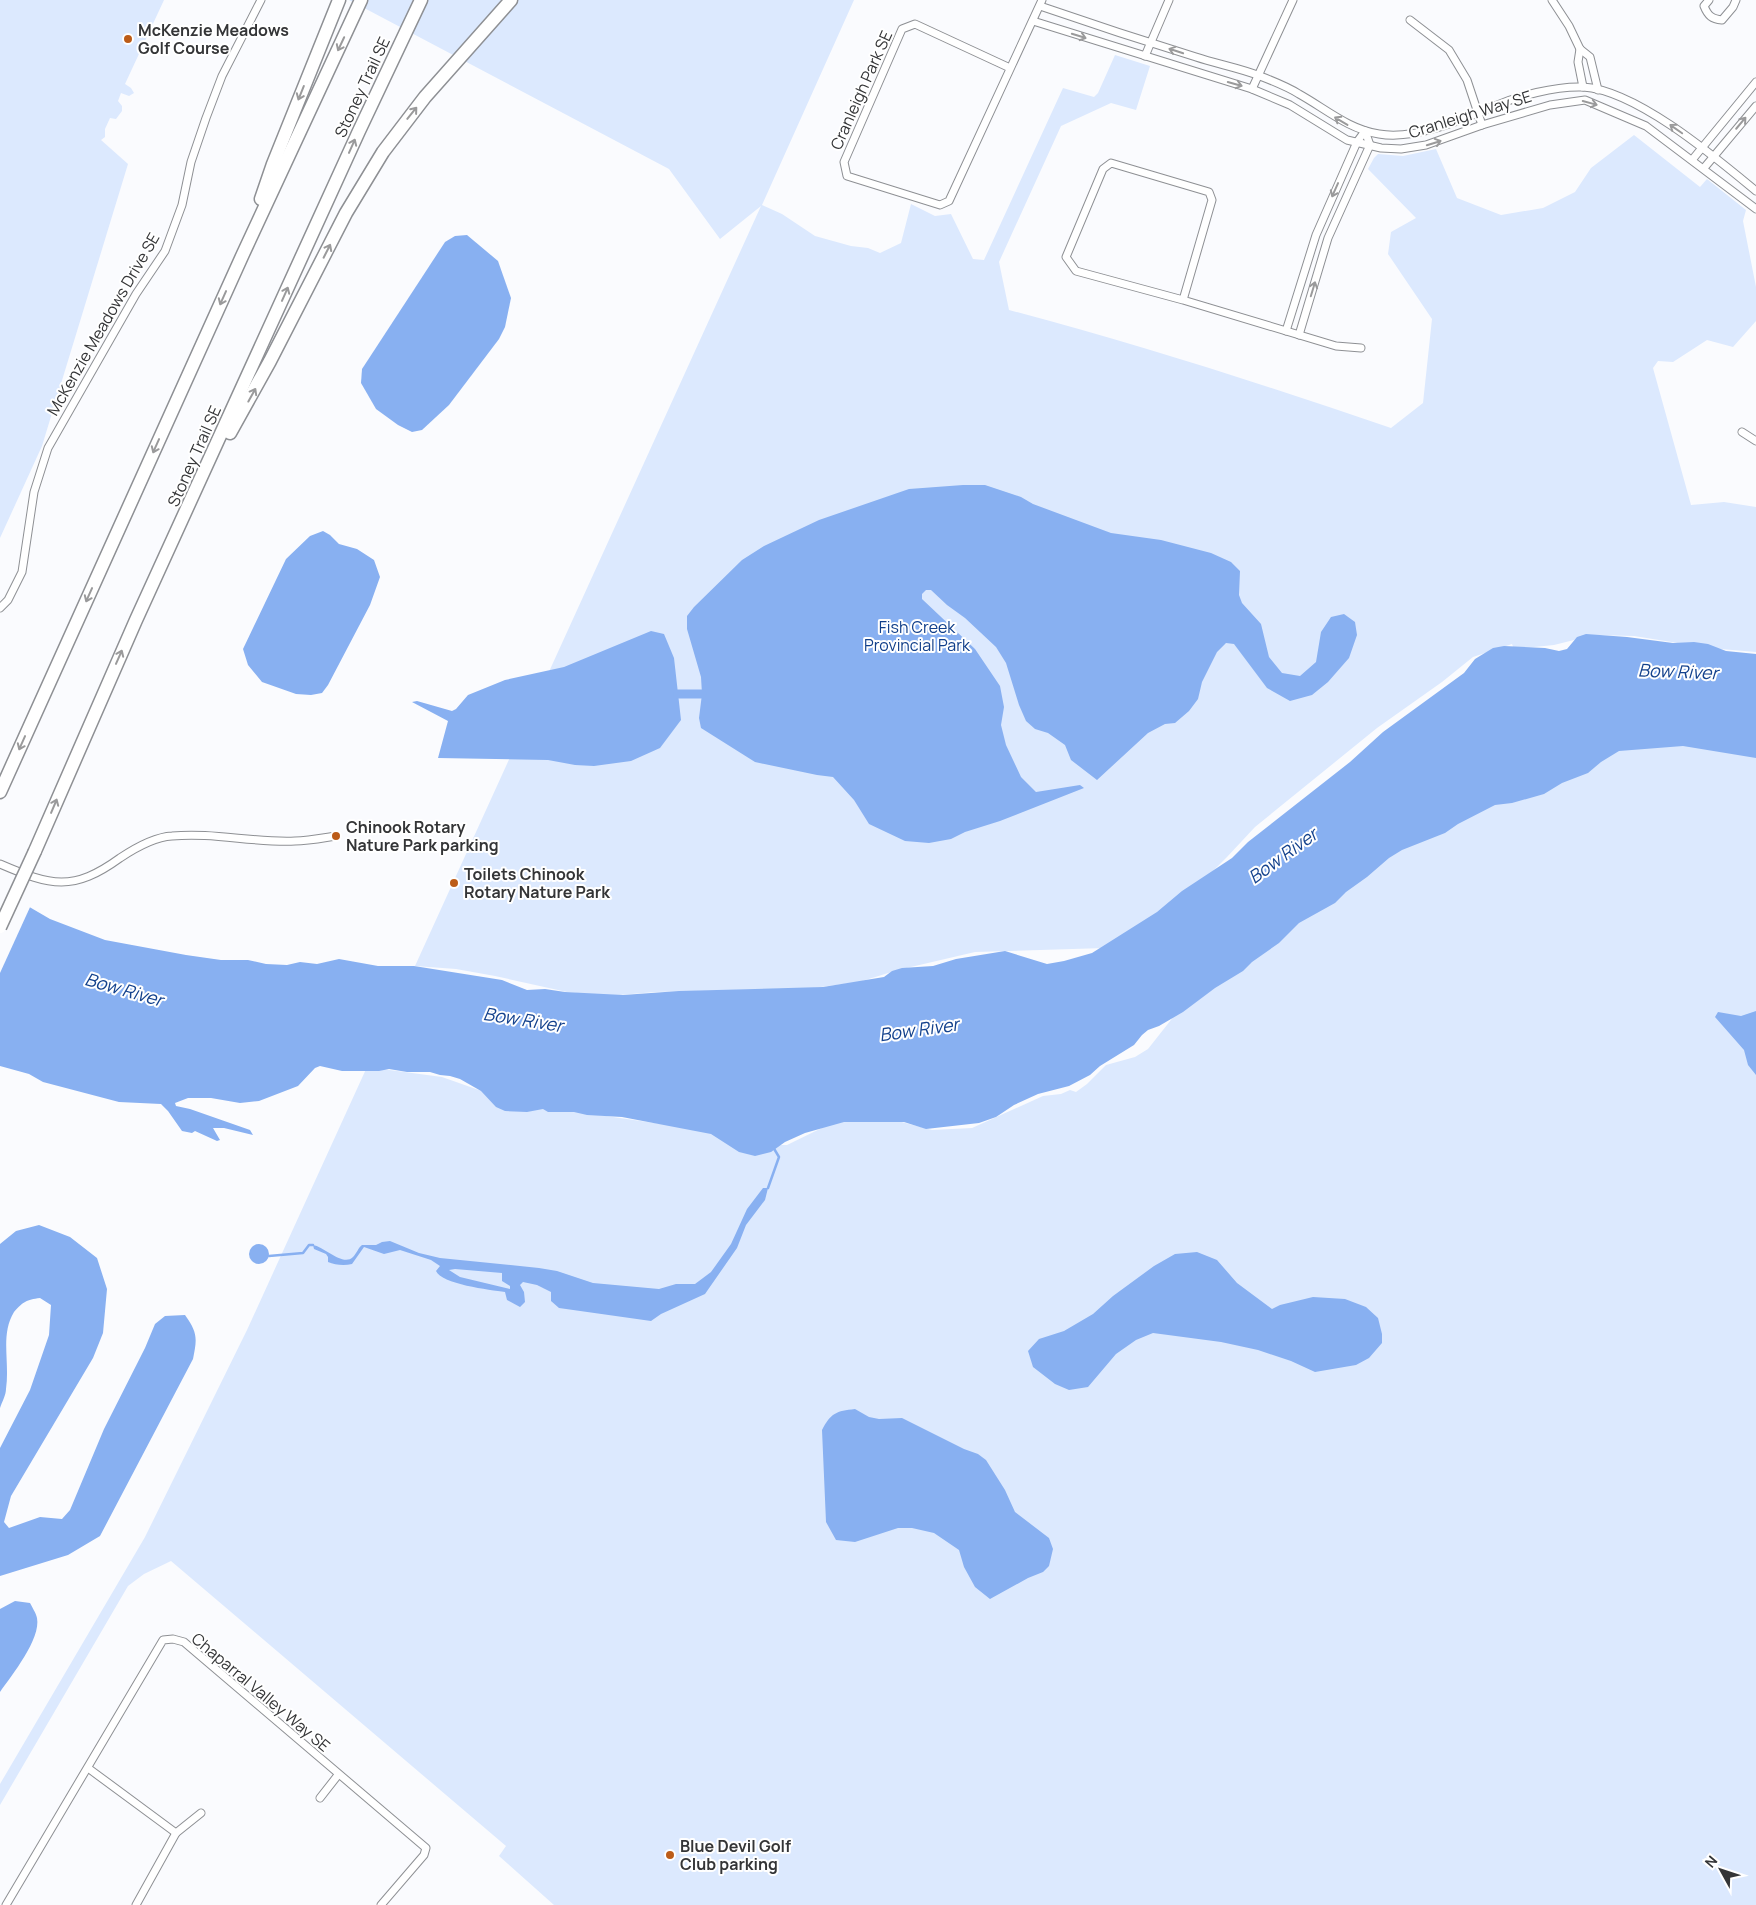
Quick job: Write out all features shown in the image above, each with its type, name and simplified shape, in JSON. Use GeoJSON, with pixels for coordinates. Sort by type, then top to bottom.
{"type":"FeatureCollection","features":[{"type":"Feature","properties":{"kind":"highway"},"geometry":{"type":"LineString","coordinates":[[243,254],[272,164],[340,0]]}},
{"type":"Feature","properties":{"kind":"highway"},"geometry":{"type":"LineString","coordinates":[[0,792],[243,254],[361,0]]}},
{"type":"Feature","properties":{"kind":"highway","name":"Stoney Trail SE"},"geometry":{"type":"LineString","coordinates":[[0,927],[136,620],[358,131],[421,0]]}},
{"type":"Feature","properties":{"kind":"highway"},"geometry":{"type":"LineString","coordinates":[[193,498],[270,361],[362,185],[392,139],[419,104],[511,0]]}},
{"type":"Feature","properties":{"kind":"street","name":"McKenzie Meadows Drive SE"},"geometry":{"type":"LineString","coordinates":[[0,608],[8,600],[22,572],[34,492],[48,448],[136,294],[165,251],[182,205],[191,162],[222,76],[262,0]]}},
{"type":"Feature","properties":{"kind":"street"},"geometry":{"type":"LineString","coordinates":[[1145,56],[1169,0]]}},
{"type":"Feature","properties":{"kind":"street"},"geometry":{"type":"LineString","coordinates":[[1252,89],[1293,0]]}},
{"type":"Feature","properties":{"kind":"street"},"geometry":{"type":"LineString","coordinates":[[1552,0],[1569,26],[1580,49],[1590,57],[1598,90]]}},
{"type":"Feature","properties":{"kind":"street"},"geometry":{"type":"LineString","coordinates":[[1709,0],[1704,6],[1707,13],[1713,19],[1722,20],[1733,7],[1736,0]]}},
{"type":"Feature","properties":{"kind":"street","name":"Cranleigh Way SE"},"geometry":{"type":"LineString","coordinates":[[1041,3],[1150,42],[1258,75],[1298,93],[1352,127],[1381,134],[1400,135],[1438,127],[1506,101],[1542,91],[1583,87],[1598,90],[1625,99],[1647,110],[1701,147],[1756,191]]}},
{"type":"Feature","properties":{"kind":"street","name":"Cranleigh Park SE"},"geometry":{"type":"LineString","coordinates":[[1010,68],[915,24],[902,29],[844,162],[847,176],[940,205],[949,201],[1041,3]]}},
{"type":"Feature","properties":{"kind":"street"},"geometry":{"type":"LineString","coordinates":[[1410,20],[1449,50],[1467,80],[1482,125]]}},
{"type":"Feature","properties":{"kind":"street","name":"Cranleigh Way SE"},"geometry":{"type":"LineString","coordinates":[[1033,21],[1252,89],[1290,105],[1347,140],[1381,148],[1401,149],[1426,145],[1482,125],[1550,105],[1586,100],[1646,126],[1756,209]]}},
{"type":"Feature","properties":{"kind":"street"},"geometry":{"type":"LineString","coordinates":[[1580,49],[1578,62],[1583,87]]}},
{"type":"Feature","properties":{"kind":"street"},"geometry":{"type":"LineString","coordinates":[[1692,160],[1756,82]]}},
{"type":"Feature","properties":{"kind":"street"},"geometry":{"type":"LineString","coordinates":[[1704,168],[1756,106]]}},
{"type":"Feature","properties":{"kind":"street"},"geometry":{"type":"LineString","coordinates":[[1293,333],[1316,235],[1357,142],[1365,131]]}},
{"type":"Feature","properties":{"kind":"street"},"geometry":{"type":"LineString","coordinates":[[1293,333],[1328,238],[1370,145],[1365,131]]}},
{"type":"Feature","properties":{"kind":"street"},"geometry":{"type":"LineString","coordinates":[[1183,300],[1212,200],[1209,192],[1111,163],[1103,169],[1066,257],[1076,271],[1183,300],[1336,346],[1362,348]]}},
{"type":"Feature","properties":{"kind":"street"},"geometry":{"type":"LineString","coordinates":[[1316,235],[1328,238]]}},
{"type":"Feature","properties":{"kind":"street"},"geometry":{"type":"LineString","coordinates":[[1742,432],[1756,441]]}},
{"type":"Feature","properties":{"kind":"street"},"geometry":{"type":"LineString","coordinates":[[0,864],[44,882],[72,882],[102,872],[130,851],[151,841],[171,836],[294,841],[336,836]]}},
{"type":"Feature","properties":{"kind":"street","name":"Chaparral Valley Way SE"},"geometry":{"type":"LineString","coordinates":[[8,1904],[163,1640],[173,1639],[184,1642],[426,1848],[424,1855],[381,1905]]}},
{"type":"Feature","properties":{"kind":"street"},"geometry":{"type":"LineString","coordinates":[[88,1768],[176,1833]]}},
{"type":"Feature","properties":{"kind":"street"},"geometry":{"type":"LineString","coordinates":[[320,1798],[338,1775]]}},
{"type":"Feature","properties":{"kind":"street"},"geometry":{"type":"LineString","coordinates":[[136,1905],[176,1833],[201,1813]]}},
{"type":"Feature","properties":{"kind":"green space","name":"McKenzie Meadows Golf Course"},"geometry":{"type":"Polygon","coordinates":[[[0,0],[164,0],[125,84],[134,93],[129,96],[121,93],[118,101],[122,106],[122,111],[116,119],[110,118],[105,129],[105,137],[101,140],[128,164],[42,446],[0,538],[0,0]]]}},
{"type":"Feature","properties":{"kind":"green space","name":"Fish Creek Provincial Park"},"geometry":{"type":"Polygon","coordinates":[[[349,0],[854,0],[762,205],[782,214],[815,236],[851,246],[868,248],[880,253],[901,243],[911,204],[935,216],[951,214],[973,259],[984,260],[1063,88],[1094,97],[1098,93],[1115,55],[1150,66],[1136,110],[1111,103],[1061,126],[999,262],[1009,310],[1201,366],[1391,428],[1423,403],[1432,319],[1388,254],[1391,232],[1416,218],[1368,169],[1374,158],[1378,154],[1403,156],[1436,149],[1457,198],[1501,215],[1543,208],[1575,192],[1591,168],[1634,135],[1700,187],[1707,179],[1746,210],[1743,221],[1756,287],[1756,321],[1733,347],[1707,340],[1673,362],[1658,361],[1653,368],[1691,505],[1724,502],[1756,507],[1756,652],[1709,648],[1634,636],[1594,635],[1554,645],[1514,649],[1512,644],[1473,657],[1442,682],[1377,728],[1255,827],[1172,912],[1105,948],[975,952],[898,970],[859,982],[813,988],[655,992],[608,996],[567,992],[456,969],[415,966],[761,206],[720,239],[669,169],[349,0]]]}},
{"type":"Feature","properties":{"kind":"green space"},"geometry":{"type":"Polygon","coordinates":[[[1680,743],[1756,757],[1756,1905],[554,1905],[499,1856],[506,1846],[171,1561],[144,1574],[128,1586],[0,1805],[0,1784],[145,1537],[247,1330],[367,1067],[442,1077],[516,1103],[703,1130],[757,1145],[787,1145],[832,1123],[879,1116],[932,1130],[972,1128],[1043,1096],[1061,1094],[1070,1090],[1076,1092],[1106,1065],[1135,1057],[1148,1049],[1178,1011],[1389,853],[1581,752],[1680,743]]]}},
{"type":"Feature","properties":{"kind":"water"},"geometry":{"type":"Polygon","coordinates":[[[467,235],[498,261],[511,298],[505,327],[499,339],[449,405],[422,430],[412,432],[398,425],[376,409],[361,383],[362,369],[445,242],[455,236],[467,235]]]}},
{"type":"Feature","properties":{"kind":"water"},"geometry":{"type":"Polygon","coordinates":[[[985,485],[1021,497],[1033,504],[1111,533],[1161,540],[1211,553],[1231,562],[1240,571],[1239,595],[1242,603],[1261,624],[1269,657],[1282,673],[1300,676],[1316,662],[1321,632],[1331,617],[1344,614],[1355,622],[1357,635],[1349,658],[1328,682],[1312,695],[1290,701],[1267,688],[1234,644],[1226,643],[1217,652],[1202,682],[1198,699],[1189,711],[1175,723],[1165,724],[1148,733],[1097,780],[1071,760],[1065,745],[1048,733],[1035,729],[1026,721],[1006,663],[996,647],[931,590],[926,590],[922,594],[922,599],[975,649],[1000,686],[1004,707],[1001,725],[1006,745],[1021,777],[1036,792],[1080,785],[1084,788],[1000,821],[965,832],[951,839],[929,843],[905,841],[869,824],[854,800],[833,777],[755,762],[701,728],[699,718],[702,694],[701,677],[687,629],[687,616],[742,560],[764,546],[819,520],[909,489],[985,485]]]}},
{"type":"Feature","properties":{"kind":"water"},"geometry":{"type":"Polygon","coordinates":[[[323,531],[339,544],[357,549],[374,560],[380,577],[370,605],[328,685],[322,693],[311,695],[296,694],[262,682],[248,665],[243,649],[286,559],[310,536],[323,531]]]}},
{"type":"Feature","properties":{"kind":"water"},"geometry":{"type":"Polygon","coordinates":[[[651,631],[664,634],[674,658],[681,720],[660,748],[631,761],[594,766],[548,760],[438,758],[448,721],[412,702],[417,701],[452,711],[468,695],[505,680],[564,667],[651,631]]]}},
{"type":"Feature","properties":{"kind":"water","name":"Bow River"},"geometry":{"type":"Polygon","coordinates":[[[1586,634],[1673,643],[1694,642],[1708,644],[1726,651],[1756,654],[1756,758],[1683,746],[1619,751],[1588,773],[1562,783],[1544,794],[1512,803],[1495,805],[1458,824],[1445,833],[1402,850],[1389,858],[1335,903],[1299,923],[1279,943],[1252,962],[1243,971],[1215,988],[1183,1012],[1148,1030],[1134,1045],[1100,1066],[1090,1075],[1069,1086],[1038,1094],[1014,1105],[996,1117],[979,1123],[926,1129],[904,1122],[844,1122],[805,1133],[785,1142],[771,1152],[755,1156],[739,1152],[711,1134],[622,1117],[587,1115],[574,1112],[548,1112],[543,1109],[527,1112],[505,1111],[496,1107],[481,1091],[460,1079],[450,1076],[430,1072],[407,1072],[389,1069],[379,1071],[342,1071],[320,1066],[315,1068],[298,1086],[259,1101],[240,1103],[211,1098],[188,1098],[175,1103],[176,1106],[250,1130],[253,1135],[224,1128],[213,1128],[220,1140],[217,1141],[195,1131],[192,1133],[182,1131],[161,1104],[119,1102],[43,1082],[29,1074],[0,1066],[0,895],[26,905],[50,919],[105,940],[186,955],[221,960],[248,960],[266,964],[287,965],[300,962],[317,964],[339,959],[378,966],[414,966],[502,980],[527,990],[545,989],[623,995],[679,991],[823,987],[884,977],[892,971],[902,968],[933,966],[956,959],[1005,951],[1047,964],[1064,961],[1092,953],[1157,912],[1182,891],[1232,858],[1248,842],[1350,762],[1383,732],[1464,673],[1475,659],[1493,648],[1504,646],[1545,648],[1559,651],[1567,649],[1577,637],[1586,634]]]}},
{"type":"Feature","properties":{"kind":"water"},"geometry":{"type":"Polygon","coordinates":[[[1756,1011],[1756,1075],[1748,1065],[1744,1050],[1715,1017],[1718,1012],[1741,1016],[1756,1011]]]}},
{"type":"Feature","properties":{"kind":"water"},"geometry":{"type":"Polygon","coordinates":[[[763,1188],[768,1188],[765,1200],[746,1225],[737,1248],[705,1294],[661,1314],[651,1321],[559,1308],[551,1301],[551,1292],[537,1285],[523,1282],[520,1285],[524,1292],[525,1302],[520,1307],[507,1300],[505,1292],[456,1283],[440,1276],[436,1271],[440,1266],[431,1260],[400,1250],[384,1254],[364,1247],[352,1264],[340,1265],[328,1262],[326,1254],[314,1249],[313,1245],[344,1260],[353,1257],[362,1245],[376,1245],[390,1241],[419,1253],[440,1258],[539,1268],[557,1271],[593,1283],[659,1289],[676,1284],[695,1284],[711,1272],[731,1244],[747,1209],[763,1188]],[[449,1270],[460,1277],[510,1289],[510,1286],[502,1281],[502,1273],[449,1270]]]}},
{"type":"Feature","properties":{"kind":"water"},"geometry":{"type":"Polygon","coordinates":[[[39,1225],[70,1237],[97,1258],[107,1289],[103,1333],[93,1358],[11,1496],[4,1522],[9,1528],[40,1517],[62,1519],[70,1510],[104,1429],[155,1324],[165,1316],[185,1315],[194,1332],[195,1346],[193,1359],[100,1536],[68,1555],[0,1576],[0,1448],[30,1390],[49,1335],[51,1305],[40,1298],[28,1300],[14,1312],[7,1330],[6,1391],[0,1408],[0,1244],[16,1231],[39,1225]]]}},
{"type":"Feature","properties":{"kind":"water"},"geometry":{"type":"Polygon","coordinates":[[[259,1244],[266,1247],[269,1254],[266,1261],[259,1264],[252,1261],[249,1254],[252,1247],[259,1244]]]}},
{"type":"Feature","properties":{"kind":"water"},"geometry":{"type":"Polygon","coordinates":[[[1197,1252],[1217,1260],[1237,1283],[1272,1309],[1280,1305],[1313,1297],[1345,1299],[1366,1307],[1378,1318],[1382,1343],[1369,1358],[1356,1365],[1315,1372],[1291,1361],[1258,1350],[1221,1342],[1153,1333],[1136,1340],[1116,1354],[1088,1387],[1069,1390],[1055,1384],[1033,1367],[1028,1351],[1039,1339],[1064,1331],[1093,1314],[1113,1296],[1154,1266],[1175,1254],[1197,1252]]]}},
{"type":"Feature","properties":{"kind":"water"},"geometry":{"type":"Polygon","coordinates":[[[855,1409],[869,1417],[879,1419],[902,1418],[978,1454],[986,1460],[1005,1490],[1015,1512],[1049,1538],[1053,1549],[1049,1566],[1043,1572],[990,1599],[975,1587],[964,1567],[959,1550],[934,1533],[912,1528],[898,1528],[855,1542],[836,1540],[826,1522],[822,1430],[831,1416],[855,1409]]]}},
{"type":"Feature","properties":{"kind":"water"},"geometry":{"type":"Polygon","coordinates":[[[15,1601],[30,1603],[37,1618],[37,1627],[30,1646],[0,1692],[0,1609],[15,1601]]]}},
{"type":"Feature","properties":{"kind":"pier"},"geometry":{"type":"Polygon","coordinates":[[[0,892],[31,905],[0,973],[0,892]]]}},
{"type":"Feature","properties":{"kind":"waterway"},"geometry":{"type":"LineString","coordinates":[[678,694],[702,694]]}},
{"type":"Feature","properties":{"kind":"waterway"},"geometry":{"type":"LineString","coordinates":[[768,1188],[779,1157],[773,1147]]}},
{"type":"Feature","properties":{"kind":"waterway"},"geometry":{"type":"LineString","coordinates":[[269,1256],[303,1253],[309,1245],[313,1245]]}},
{"type":"Feature","properties":{"kind":"place","name":"McKenzie Meadows Golf Course"},"geometry":{"type":"Point","coordinates":[128,39]}},
{"type":"Feature","properties":{"kind":"place","name":"Chinook Rotary Nature Park parking"},"geometry":{"type":"Point","coordinates":[336,836]}},
{"type":"Feature","properties":{"kind":"place","name":"Toilets Chinook Rotary Nature Park"},"geometry":{"type":"Point","coordinates":[454,883]}},
{"type":"Feature","properties":{"kind":"place","name":"Blue Devil Golf Club parking"},"geometry":{"type":"Point","coordinates":[670,1855]}}]}
